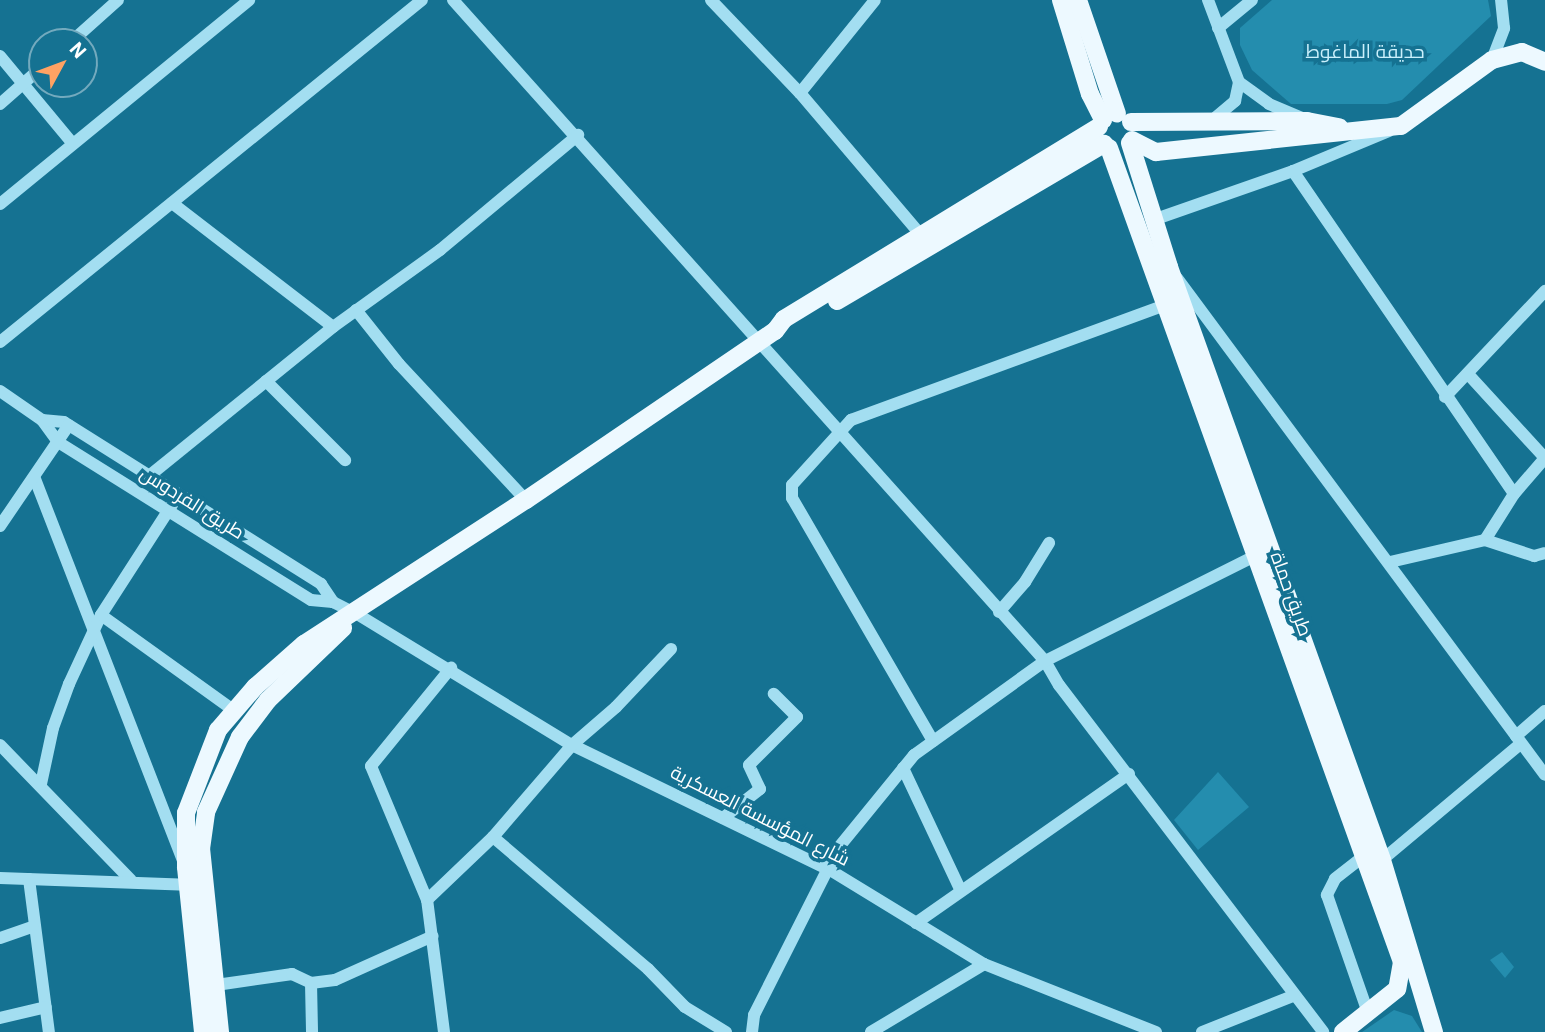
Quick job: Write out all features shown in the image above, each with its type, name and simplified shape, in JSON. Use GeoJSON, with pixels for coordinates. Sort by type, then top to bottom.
{"type":"FeatureCollection","features":[{"type":"Feature","properties":{"kind":"main road","name":"طريق حماة"},"geometry":{"type":"LineString","coordinates":[[1060,0],[1090,93],[1116,132],[1153,220],[1434,1032]]}},
{"type":"Feature","properties":{"kind":"main road","name":"طريق حماة"},"geometry":{"type":"LineString","coordinates":[[1078,0],[1166,305],[1255,556],[1373,858],[1402,962],[1402,981],[1390,996]]}},
{"type":"Feature","properties":{"kind":"main road"},"geometry":{"type":"LineString","coordinates":[[1116,132],[1156,152],[1401,126],[1492,60],[1522,52],[1545,62]]}},
{"type":"Feature","properties":{"kind":"main road"},"geometry":{"type":"LineString","coordinates":[[220,1032],[216,985],[197,885],[186,867],[186,813],[194,784],[233,709],[304,644],[357,614],[526,500],[768,335],[784,320],[921,235],[1116,132],[1208,123],[1307,121],[1363,132]]}},
{"type":"Feature","properties":{"kind":"main road"},"geometry":{"type":"LineString","coordinates":[[768,335],[791,329],[1116,132]]}},
{"type":"Feature","properties":{"kind":"main road"},"geometry":{"type":"LineString","coordinates":[[203,1032],[197,885],[206,811],[240,737],[268,700],[357,614]]}},
{"type":"Feature","properties":{"kind":"main road"},"geometry":{"type":"LineString","coordinates":[[1343,1032],[1390,996],[1409,996],[1426,1005]]}},
{"type":"Feature","properties":{"kind":"street"},"geometry":{"type":"LineString","coordinates":[[87,28],[118,0]]}},
{"type":"Feature","properties":{"kind":"street"},"geometry":{"type":"LineString","coordinates":[[0,204],[249,0]]}},
{"type":"Feature","properties":{"kind":"street"},"geometry":{"type":"LineString","coordinates":[[0,342],[422,0]]}},
{"type":"Feature","properties":{"kind":"street"},"geometry":{"type":"LineString","coordinates":[[453,0],[768,335],[841,436],[1045,662],[1293,996],[1323,1032]]}},
{"type":"Feature","properties":{"kind":"street"},"geometry":{"type":"LineString","coordinates":[[711,0],[800,93],[921,235]]}},
{"type":"Feature","properties":{"kind":"street"},"geometry":{"type":"LineString","coordinates":[[800,93],[875,0]]}},
{"type":"Feature","properties":{"kind":"street"},"geometry":{"type":"LineString","coordinates":[[1208,0],[1239,82],[1269,104],[1307,121]]}},
{"type":"Feature","properties":{"kind":"street"},"geometry":{"type":"LineString","coordinates":[[1218,28],[1252,0]]}},
{"type":"Feature","properties":{"kind":"street"},"geometry":{"type":"LineString","coordinates":[[1492,60],[1504,29],[1504,1]]}},
{"type":"Feature","properties":{"kind":"street"},"geometry":{"type":"LineString","coordinates":[[0,56],[73,144]]}},
{"type":"Feature","properties":{"kind":"street"},"geometry":{"type":"LineString","coordinates":[[0,104],[28,80]]}},
{"type":"Feature","properties":{"kind":"street"},"geometry":{"type":"LineString","coordinates":[[1208,123],[1235,101],[1239,82]]}},
{"type":"Feature","properties":{"kind":"street"},"geometry":{"type":"LineString","coordinates":[[1153,220],[1293,171],[1401,126]]}},
{"type":"Feature","properties":{"kind":"street"},"geometry":{"type":"LineString","coordinates":[[149,476],[332,327],[440,250],[578,135]]}},
{"type":"Feature","properties":{"kind":"street"},"geometry":{"type":"LineString","coordinates":[[1293,171],[1514,495]]}},
{"type":"Feature","properties":{"kind":"street"},"geometry":{"type":"LineString","coordinates":[[172,203],[332,327]]}},
{"type":"Feature","properties":{"kind":"street"},"geometry":{"type":"LineString","coordinates":[[1169,267],[1390,562],[1545,775]]}},
{"type":"Feature","properties":{"kind":"street"},"geometry":{"type":"LineString","coordinates":[[1446,397],[1545,291]]}},
{"type":"Feature","properties":{"kind":"street"},"geometry":{"type":"LineString","coordinates":[[933,741],[792,498],[792,485],[841,436],[851,420],[1166,305]]}},
{"type":"Feature","properties":{"kind":"street"},"geometry":{"type":"LineString","coordinates":[[356,310],[399,364],[526,500]]}},
{"type":"Feature","properties":{"kind":"street"},"geometry":{"type":"LineString","coordinates":[[1468,374],[1545,458],[1514,495],[1485,540]]}},
{"type":"Feature","properties":{"kind":"street"},"geometry":{"type":"LineString","coordinates":[[266,381],[345,460]]}},
{"type":"Feature","properties":{"kind":"street","name":"طريق الفردوس"},"geometry":{"type":"LineString","coordinates":[[0,391],[42,420],[58,442],[168,511],[311,600],[333,602],[357,614]]}},
{"type":"Feature","properties":{"kind":"street","name":"طريق الفردوس"},"geometry":{"type":"LineString","coordinates":[[42,420],[69,425],[321,584],[333,602]]}},
{"type":"Feature","properties":{"kind":"street"},"geometry":{"type":"LineString","coordinates":[[0,526],[35,479],[69,425]]}},
{"type":"Feature","properties":{"kind":"street"},"geometry":{"type":"LineString","coordinates":[[35,479],[186,867]]}},
{"type":"Feature","properties":{"kind":"street"},"geometry":{"type":"LineString","coordinates":[[41,783],[53,728],[101,615],[178,496]]}},
{"type":"Feature","properties":{"kind":"street"},"geometry":{"type":"LineString","coordinates":[[1390,562],[1485,540],[1534,556],[1545,553]]}},
{"type":"Feature","properties":{"kind":"street"},"geometry":{"type":"LineString","coordinates":[[999,612],[1025,582],[1049,542]]}},
{"type":"Feature","properties":{"kind":"street"},"geometry":{"type":"LineString","coordinates":[[752,1032],[754,1015],[830,870],[839,847],[904,768],[933,741],[1045,662],[1255,556]]}},
{"type":"Feature","properties":{"kind":"street","name":"شارع المؤسسة العسكرية"},"geometry":{"type":"LineString","coordinates":[[357,614],[451,668],[572,745],[830,870],[984,964],[1156,1032]]}},
{"type":"Feature","properties":{"kind":"street"},"geometry":{"type":"LineString","coordinates":[[101,615],[233,709]]}},
{"type":"Feature","properties":{"kind":"street"},"geometry":{"type":"LineString","coordinates":[[427,900],[493,837],[572,745],[616,707],[671,649]]}},
{"type":"Feature","properties":{"kind":"street"},"geometry":{"type":"LineString","coordinates":[[444,1032],[427,900],[371,766],[451,668]]}},
{"type":"Feature","properties":{"kind":"street"},"geometry":{"type":"LineString","coordinates":[[723,818],[760,789],[749,765],[797,717],[774,694]]}},
{"type":"Feature","properties":{"kind":"street"},"geometry":{"type":"LineString","coordinates":[[1368,1013],[1327,895],[1335,879],[1373,858],[1518,740],[1545,711]]}},
{"type":"Feature","properties":{"kind":"street"},"geometry":{"type":"LineString","coordinates":[[0,745],[41,783],[131,880]]}},
{"type":"Feature","properties":{"kind":"street"},"geometry":{"type":"LineString","coordinates":[[904,768],[961,891]]}},
{"type":"Feature","properties":{"kind":"street"},"geometry":{"type":"LineString","coordinates":[[916,923],[1129,774]]}},
{"type":"Feature","properties":{"kind":"street"},"geometry":{"type":"LineString","coordinates":[[493,837],[648,969],[685,1007],[726,1032]]}},
{"type":"Feature","properties":{"kind":"street"},"geometry":{"type":"LineString","coordinates":[[0,878],[131,880],[197,885]]}},
{"type":"Feature","properties":{"kind":"street"},"geometry":{"type":"LineString","coordinates":[[29,879],[32,927],[49,1032]]}},
{"type":"Feature","properties":{"kind":"street"},"geometry":{"type":"LineString","coordinates":[[1,937],[32,927]]}},
{"type":"Feature","properties":{"kind":"street"},"geometry":{"type":"LineString","coordinates":[[216,985],[292,974],[311,983],[335,981],[433,936]]}},
{"type":"Feature","properties":{"kind":"street"},"geometry":{"type":"LineString","coordinates":[[871,1032],[984,964]]}},
{"type":"Feature","properties":{"kind":"street"},"geometry":{"type":"LineString","coordinates":[[311,983],[312,1032]]}},
{"type":"Feature","properties":{"kind":"street"},"geometry":{"type":"LineString","coordinates":[[1202,1032],[1293,996]]}},
{"type":"Feature","properties":{"kind":"street"},"geometry":{"type":"LineString","coordinates":[[0,1018],[46,1007]]}},
{"type":"Feature","properties":{"kind":"green space","name":"حديقة الماغوط"},"geometry":{"type":"Polygon","coordinates":[[[1272,0],[1488,0],[1491,16],[1402,100],[1387,104],[1291,104],[1252,70],[1240,45],[1240,28],[1272,0]]]}},
{"type":"Feature","properties":{"kind":"green space"},"geometry":{"type":"Polygon","coordinates":[[[1218,772],[1249,807],[1198,850],[1174,820],[1218,772]]]}},
{"type":"Feature","properties":{"kind":"green space"},"geometry":{"type":"Polygon","coordinates":[[[1502,952],[1514,967],[1505,978],[1490,960],[1502,952]]]}},
{"type":"Feature","properties":{"kind":"green space"},"geometry":{"type":"Polygon","coordinates":[[[1394,1010],[1412,1016],[1422,1032],[1362,1032],[1394,1010]]]}}]}
